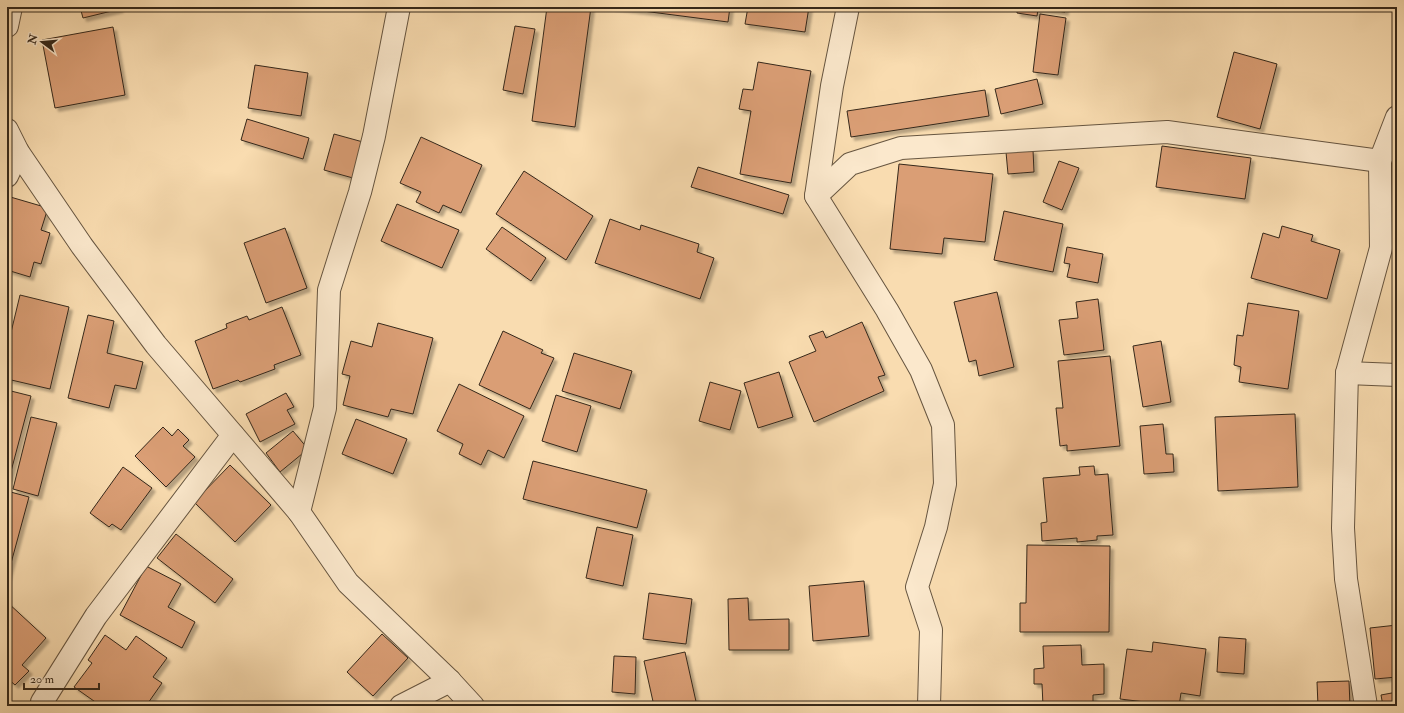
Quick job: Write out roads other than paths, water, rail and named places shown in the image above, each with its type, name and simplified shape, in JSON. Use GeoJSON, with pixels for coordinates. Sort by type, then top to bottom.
{"type":"FeatureCollection","features":[{"type":"Feature","properties":{"kind":"street"},"geometry":{"type":"LineString","coordinates":[[7,26],[11,7]]}},
{"type":"Feature","properties":{"kind":"street"},"geometry":{"type":"LineString","coordinates":[[299,512],[325,408],[329,290],[360,192],[374,136],[399,7]]}},
{"type":"Feature","properties":{"kind":"street"},"geometry":{"type":"LineString","coordinates":[[848,7],[832,86],[816,196],[887,310],[921,370],[943,425],[945,484],[936,527],[917,587],[931,630],[929,706]]}},
{"type":"Feature","properties":{"kind":"street"},"geometry":{"type":"LineString","coordinates":[[1366,706],[1346,579],[1343,528],[1347,373],[1381,248],[1380,161],[1397,117]]}},
{"type":"Feature","properties":{"kind":"street"},"geometry":{"type":"LineString","coordinates":[[7,130],[18,152],[82,246],[156,345],[299,512],[348,583],[450,681],[473,706]]}},
{"type":"Feature","properties":{"kind":"street"},"geometry":{"type":"LineString","coordinates":[[816,196],[850,164],[901,148],[1167,132],[1380,161]]}},
{"type":"Feature","properties":{"kind":"street"},"geometry":{"type":"LineString","coordinates":[[7,176],[18,152]]}},
{"type":"Feature","properties":{"kind":"street"},"geometry":{"type":"LineString","coordinates":[[1347,373],[1397,375]]}},
{"type":"Feature","properties":{"kind":"street"},"geometry":{"type":"LineString","coordinates":[[42,702],[96,616],[233,435]]}},
{"type":"Feature","properties":{"kind":"street"},"geometry":{"type":"LineString","coordinates":[[401,706],[450,681]]}}]}
